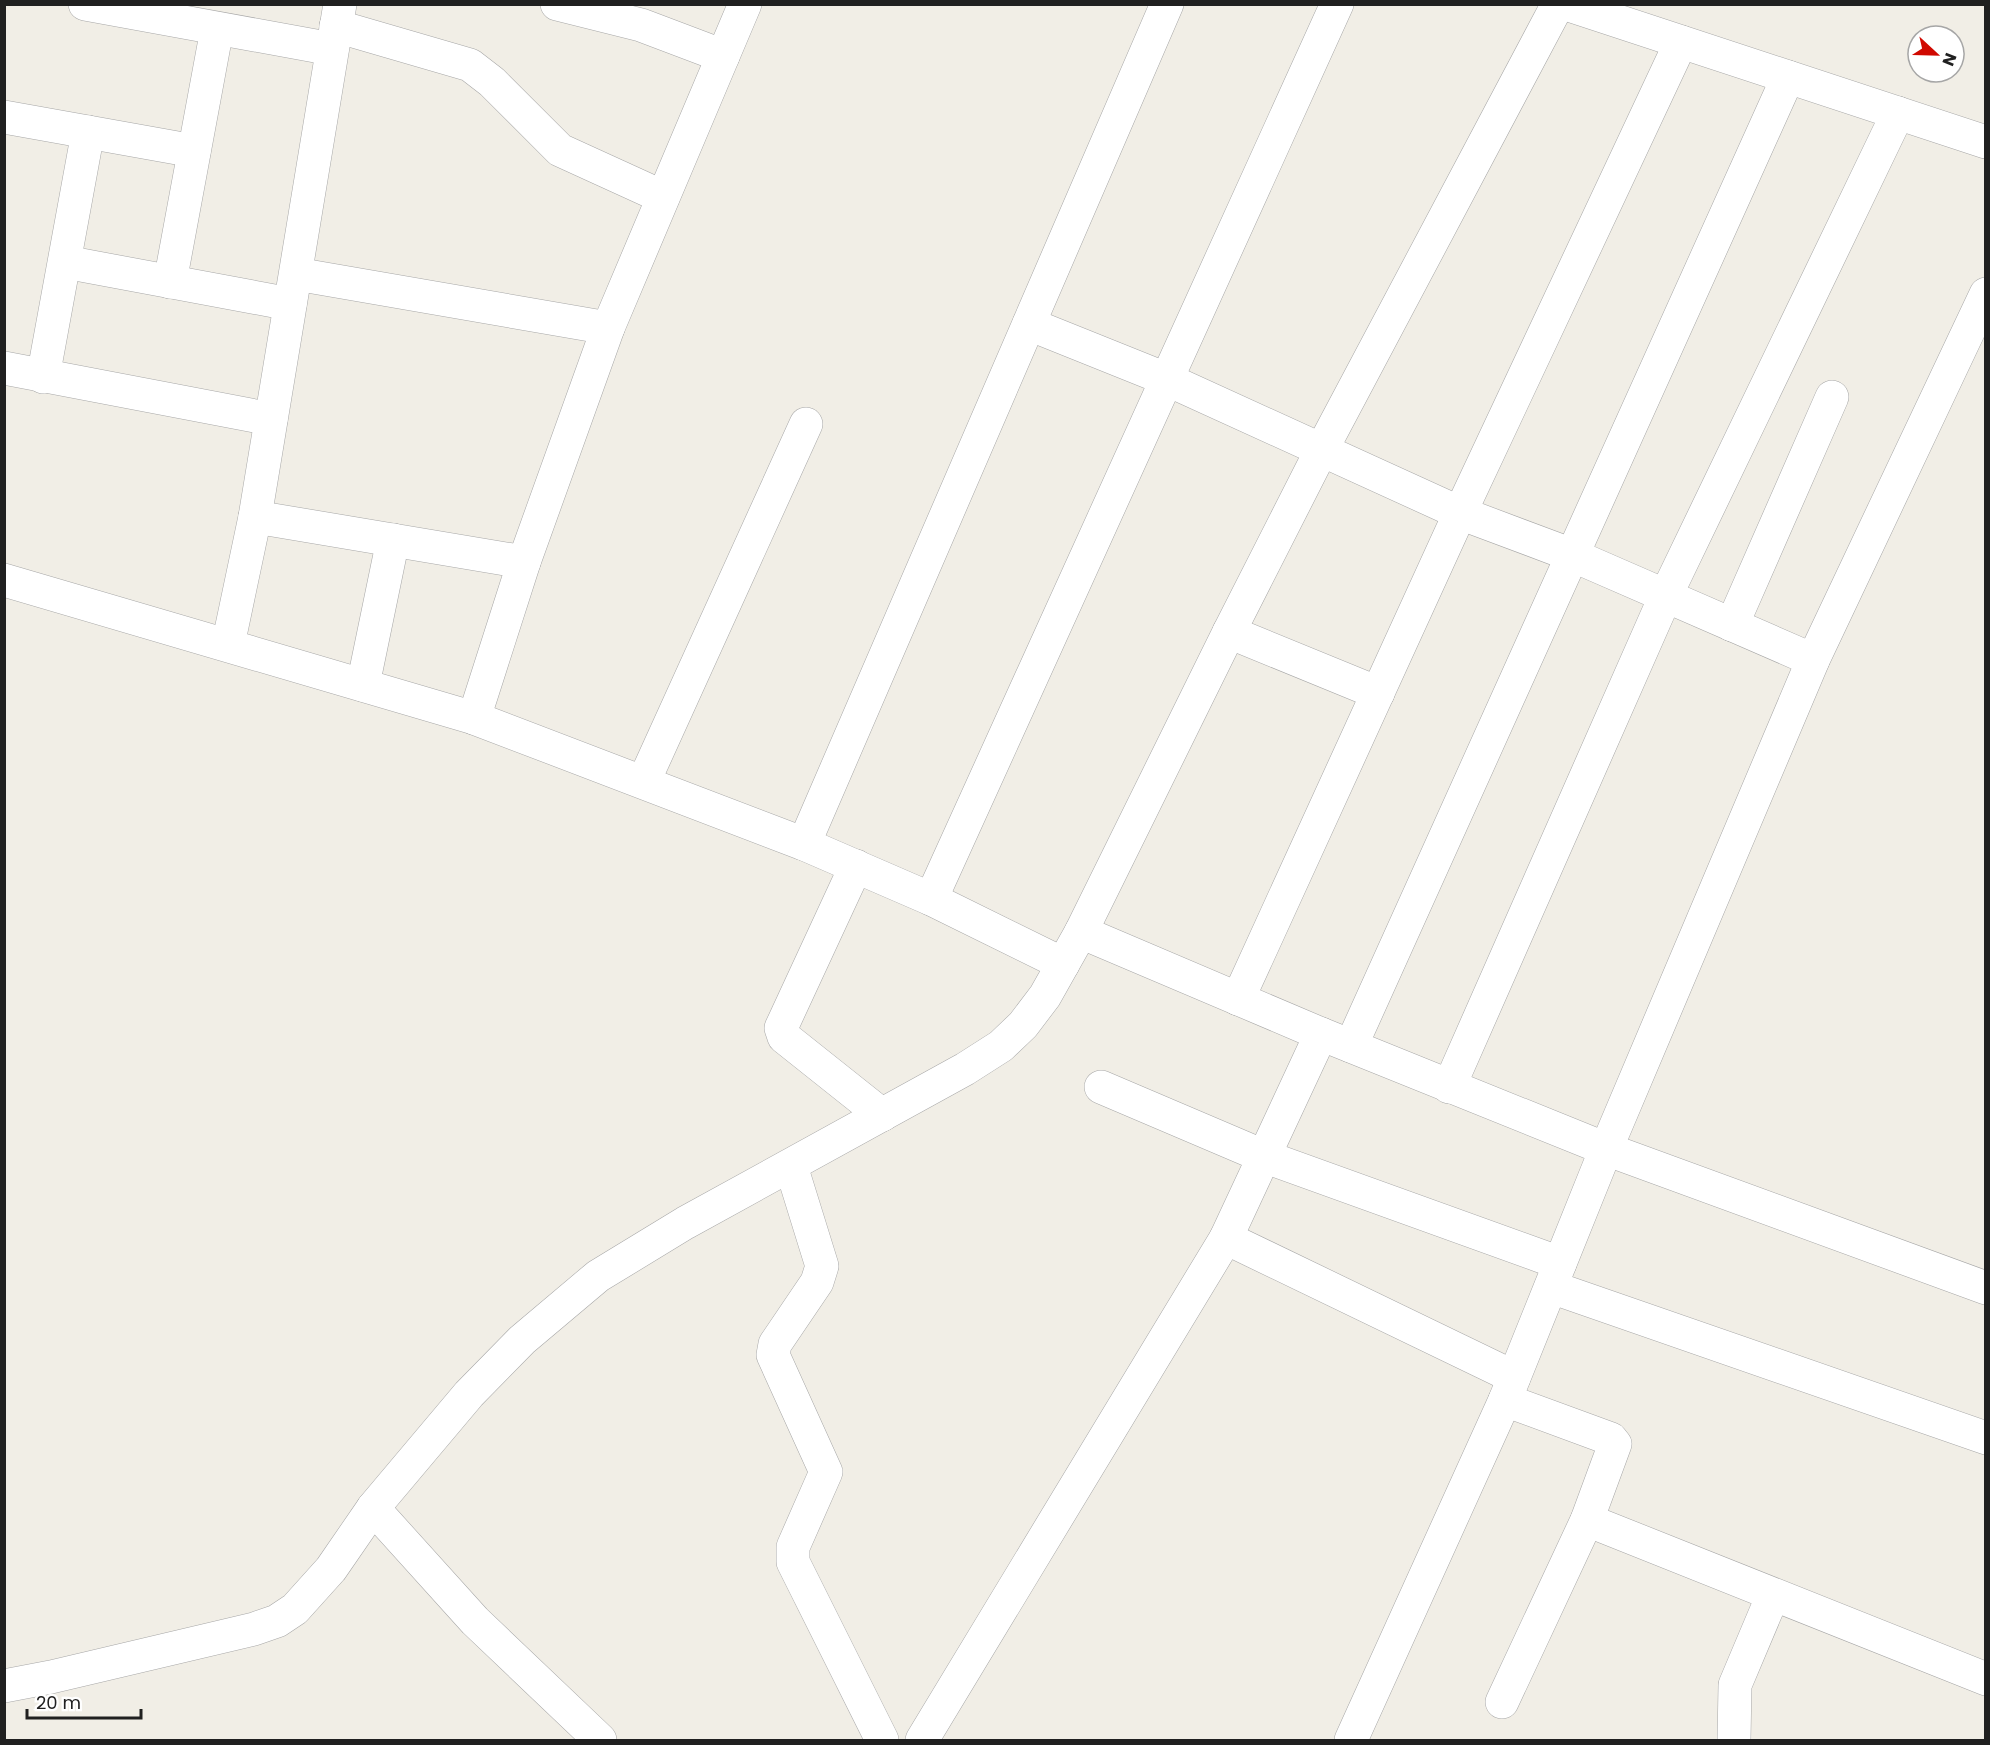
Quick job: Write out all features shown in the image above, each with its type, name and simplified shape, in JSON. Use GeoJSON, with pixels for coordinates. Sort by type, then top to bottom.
{"type":"FeatureCollection","features":[{"type":"Feature","properties":{"kind":"street"},"geometry":{"type":"LineString","coordinates":[[557,4],[621,12],[641,25],[723,56]]}},
{"type":"Feature","properties":{"kind":"street"},"geometry":{"type":"LineString","coordinates":[[474,718],[524,562],[608,328],[745,4]]}},
{"type":"Feature","properties":{"kind":"street"},"geometry":{"type":"LineString","coordinates":[[804,844],[1167,4]]}},
{"type":"Feature","properties":{"kind":"street"},"geometry":{"type":"LineString","coordinates":[[931,899],[1337,4]]}},
{"type":"Feature","properties":{"kind":"street"},"geometry":{"type":"LineString","coordinates":[[4,1686],[254,1629],[277,1621],[295,1609],[331,1569],[365,1521],[469,1394],[522,1340],[598,1276],[685,1222],[965,1069],[1001,1046],[1023,1025],[1045,996],[1081,932],[1322,451],[1558,4]]}},
{"type":"Feature","properties":{"kind":"street"},"geometry":{"type":"LineString","coordinates":[[1566,4],[1898,113],[1984,136]]}},
{"type":"Feature","properties":{"kind":"street"},"geometry":{"type":"LineString","coordinates":[[102,6],[217,29],[336,27],[470,64],[492,82],[560,150],[663,197]]}},
{"type":"Feature","properties":{"kind":"street"},"geometry":{"type":"LineString","coordinates":[[228,645],[255,517],[336,27]]}},
{"type":"Feature","properties":{"kind":"street"},"geometry":{"type":"LineString","coordinates":[[170,282],[217,29]]}},
{"type":"Feature","properties":{"kind":"street"},"geometry":{"type":"LineString","coordinates":[[1238,999],[1460,513],[1681,42]]}},
{"type":"Feature","properties":{"kind":"street"},"geometry":{"type":"LineString","coordinates":[[1351,1046],[1788,77]]}},
{"type":"Feature","properties":{"kind":"street"},"geometry":{"type":"LineString","coordinates":[[1449,1087],[1666,595],[1898,113]]}},
{"type":"Feature","properties":{"kind":"street"},"geometry":{"type":"LineString","coordinates":[[4,117],[194,151]]}},
{"type":"Feature","properties":{"kind":"street"},"geometry":{"type":"LineString","coordinates":[[44,376],[88,132]]}},
{"type":"Feature","properties":{"kind":"street"},"geometry":{"type":"LineString","coordinates":[[65,262],[170,282],[293,289],[608,328]]}},
{"type":"Feature","properties":{"kind":"street"},"geometry":{"type":"LineString","coordinates":[[1351,1740],[1510,1388],[1606,1149],[1813,660],[1986,294]]}},
{"type":"Feature","properties":{"kind":"street"},"geometry":{"type":"LineString","coordinates":[[1029,324],[1166,379],[1460,513],[1572,555],[1813,660]]}},
{"type":"Feature","properties":{"kind":"street"},"geometry":{"type":"LineString","coordinates":[[4,368],[271,419]]}},
{"type":"Feature","properties":{"kind":"street"},"geometry":{"type":"LineString","coordinates":[[1732,625],[1832,398]]}},
{"type":"Feature","properties":{"kind":"street"},"geometry":{"type":"LineString","coordinates":[[644,781],[806,424]]}},
{"type":"Feature","properties":{"kind":"street"},"geometry":{"type":"LineString","coordinates":[[255,517],[524,562]]}},
{"type":"Feature","properties":{"kind":"street"},"geometry":{"type":"LineString","coordinates":[[363,685],[393,540]]}},
{"type":"Feature","properties":{"kind":"street"},"geometry":{"type":"LineString","coordinates":[[4,580],[474,718],[804,844],[931,899],[1063,964]]}},
{"type":"Feature","properties":{"kind":"street"},"geometry":{"type":"LineString","coordinates":[[1229,633],[1378,693]]}},
{"type":"Feature","properties":{"kind":"street"},"geometry":{"type":"LineString","coordinates":[[856,866],[781,1028],[784,1037],[882,1115]]}},
{"type":"Feature","properties":{"kind":"street"},"geometry":{"type":"LineString","coordinates":[[1081,932],[1449,1087],[1606,1149],[1986,1288]]}},
{"type":"Feature","properties":{"kind":"street"},"geometry":{"type":"LineString","coordinates":[[922,1740],[1226,1238],[1321,1034]]}},
{"type":"Feature","properties":{"kind":"street"},"geometry":{"type":"LineString","coordinates":[[1101,1087],[1555,1275],[1986,1438]]}},
{"type":"Feature","properties":{"kind":"street"},"geometry":{"type":"LineString","coordinates":[[791,1166],[822,1266],[817,1282],[775,1344],[773,1355],[826,1472],[793,1547],[792,1555],[882,1740]]}},
{"type":"Feature","properties":{"kind":"street"},"geometry":{"type":"LineString","coordinates":[[1226,1238],[1614,1441],[1615,1449],[1587,1520],[1502,1702]]}},
{"type":"Feature","properties":{"kind":"street"},"geometry":{"type":"LineString","coordinates":[[1587,1520],[1986,1679]]}},
{"type":"Feature","properties":{"kind":"street"},"geometry":{"type":"LineString","coordinates":[[365,1521],[475,1621],[600,1740]]}},
{"type":"Feature","properties":{"kind":"street"},"geometry":{"type":"LineString","coordinates":[[1734,1740],[1734,1691],[1773,1595]]}}]}
